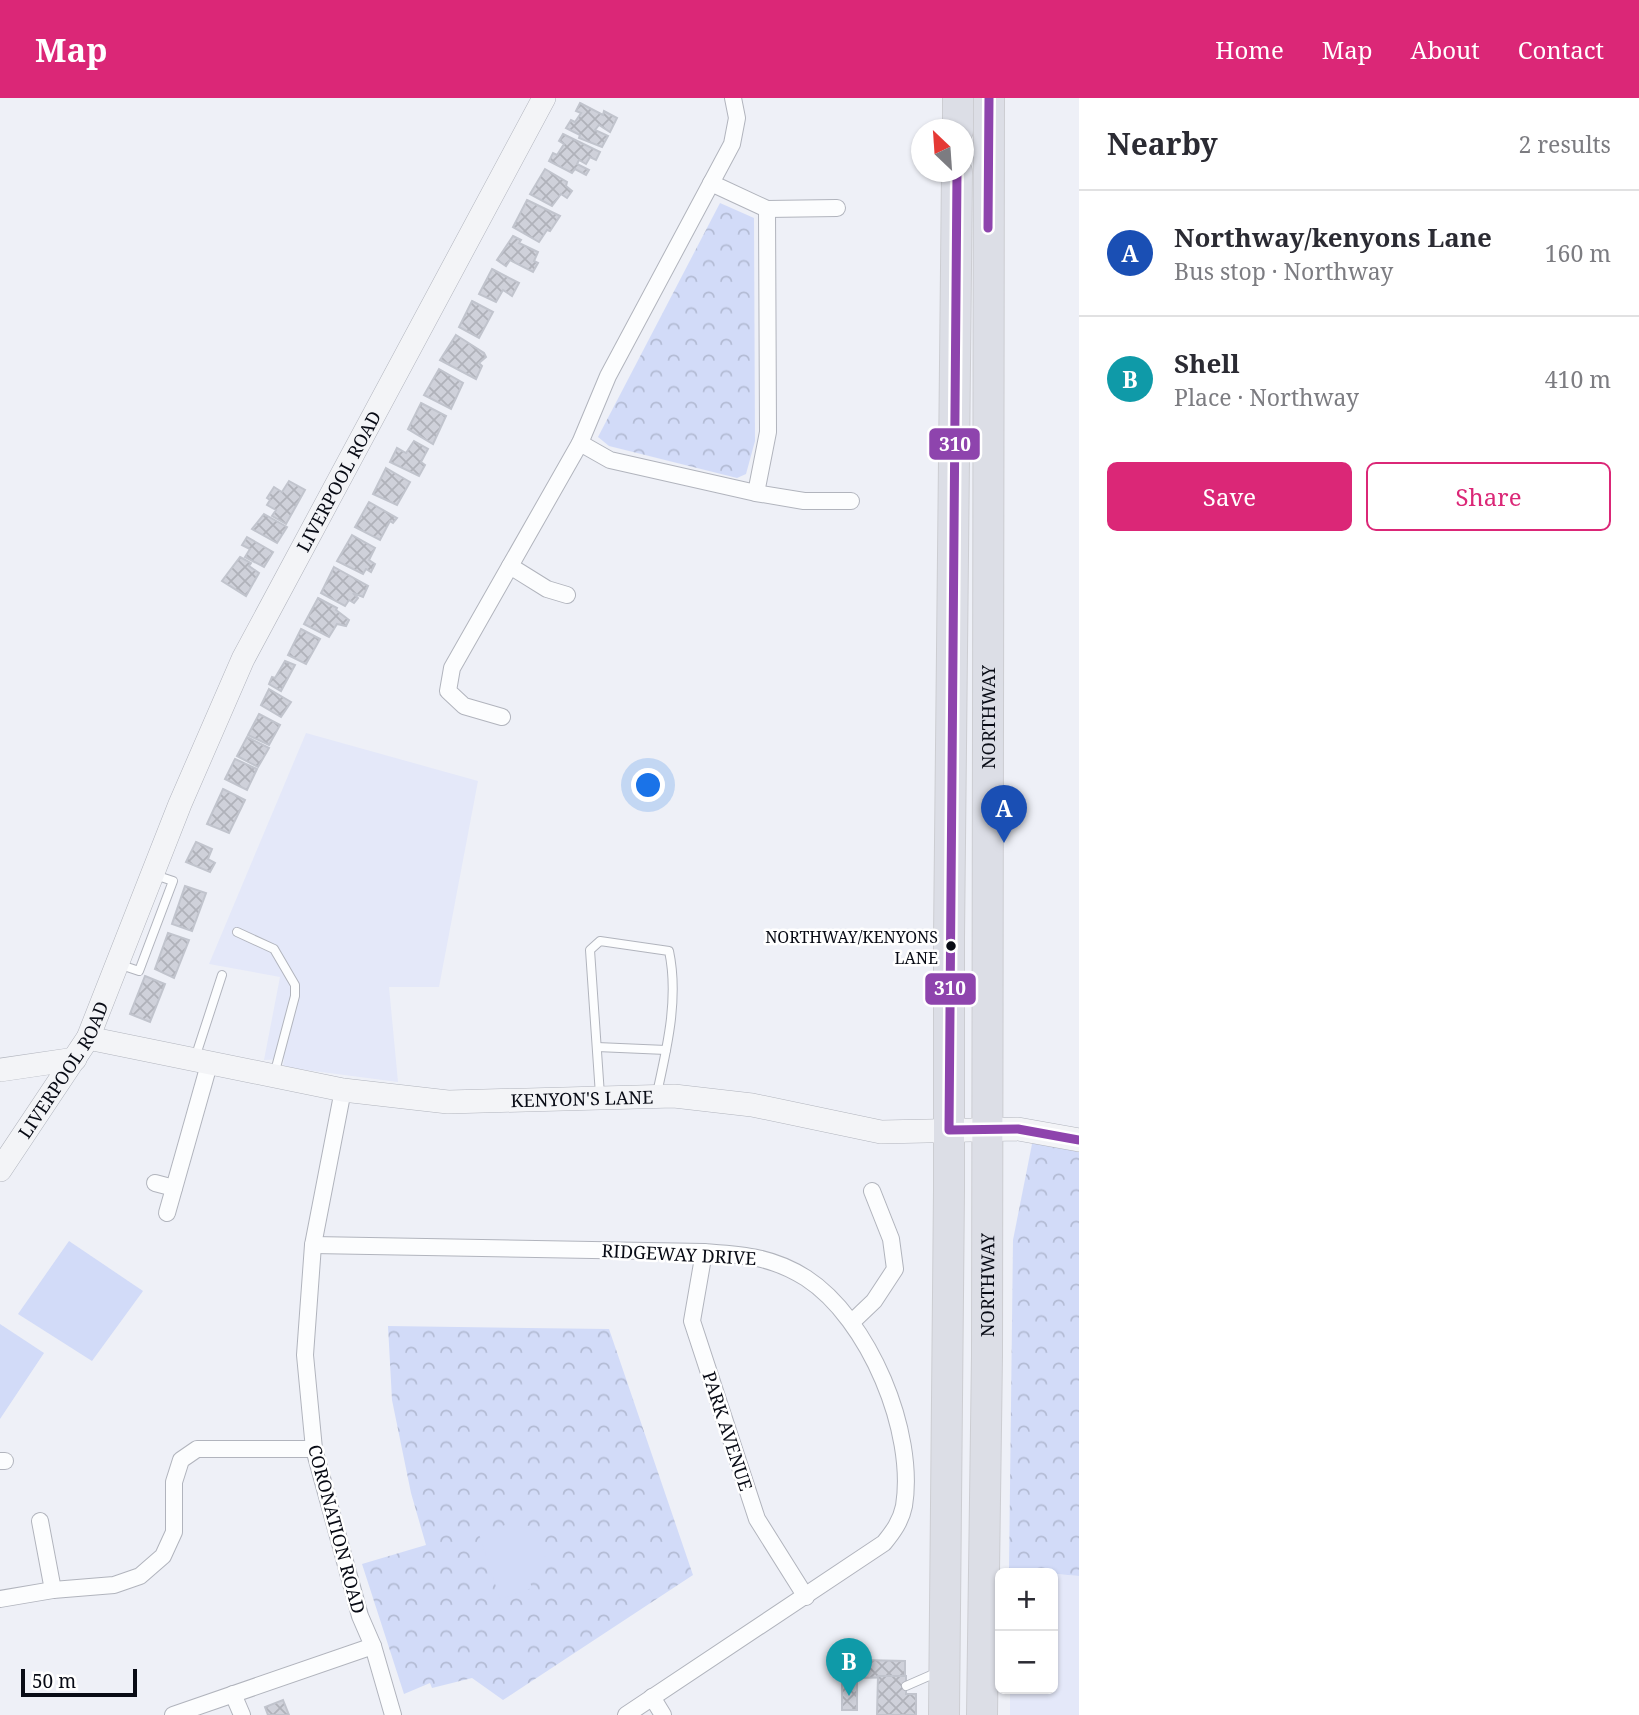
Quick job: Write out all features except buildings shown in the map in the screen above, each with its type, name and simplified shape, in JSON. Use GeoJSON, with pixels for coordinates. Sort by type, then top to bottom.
{"type":"FeatureCollection","features":[{"type":"Feature","properties":{"kind":"highway"},"geometry":{"type":"LineString","coordinates":[[958,98],[958,119]]}},
{"type":"Feature","properties":{"kind":"highway","name":"NORTHWAY"},"geometry":{"type":"LineString","coordinates":[[982,1715],[989,98]]}},
{"type":"Feature","properties":{"kind":"highway","name":"NORTHWAY"},"geometry":{"type":"LineString","coordinates":[[944,1715],[957,182]]}},
{"type":"Feature","properties":{"kind":"main road","name":"LIVERPOOL ROAD"},"geometry":{"type":"LineString","coordinates":[[0,1170],[88,1038],[212,726],[243,659],[544,98]]}},
{"type":"Feature","properties":{"kind":"main road","name":"KENYON'S LANE"},"geometry":{"type":"LineString","coordinates":[[88,1038],[343,1090],[448,1102],[674,1096],[752,1105],[881,1132],[1034,1130],[1079,1140]]}},
{"type":"Feature","properties":{"kind":"main road"},"geometry":{"type":"LineString","coordinates":[[0,1070],[75,1059]]}},
{"type":"Feature","properties":{"kind":"street"},"geometry":{"type":"LineString","coordinates":[[502,718],[464,706],[448,691],[452,668],[580,443],[608,376],[732,144],[737,118],[733,98]]}},
{"type":"Feature","properties":{"kind":"street"},"geometry":{"type":"LineString","coordinates":[[711,183],[767,209],[836,208]]}},
{"type":"Feature","properties":{"kind":"street"},"geometry":{"type":"LineString","coordinates":[[756,493],[768,432],[767,209]]}},
{"type":"Feature","properties":{"kind":"street"},"geometry":{"type":"LineString","coordinates":[[580,443],[610,460],[756,493],[804,501],[851,501]]}},
{"type":"Feature","properties":{"kind":"street"},"geometry":{"type":"LineString","coordinates":[[510,566],[547,589],[568,595]]}},
{"type":"Feature","properties":{"kind":"street"},"geometry":{"type":"LineString","coordinates":[[167,1213],[203,1060]]}},
{"type":"Feature","properties":{"kind":"street","name":"CORONATION ROAD"},"geometry":{"type":"LineString","coordinates":[[343,1090],[313,1245],[305,1355],[314,1448],[360,1616],[373,1646],[393,1715]]}},
{"type":"Feature","properties":{"kind":"street"},"geometry":{"type":"LineString","coordinates":[[155,1183],[174,1188]]}},
{"type":"Feature","properties":{"kind":"street"},"geometry":{"type":"LineString","coordinates":[[852,1322],[874,1301],[895,1269],[891,1239],[872,1191]]}},
{"type":"Feature","properties":{"kind":"street","name":"RIDGEWAY DRIVE"},"geometry":{"type":"LineString","coordinates":[[313,1245],[704,1252],[757,1256],[807,1279],[852,1322],[883,1380],[903,1439],[906,1472],[904,1508],[897,1526],[884,1543],[626,1715]]}},
{"type":"Feature","properties":{"kind":"street","name":"PARK AVENUE"},"geometry":{"type":"LineString","coordinates":[[704,1252],[692,1321],[757,1519],[806,1597]]}},
{"type":"Feature","properties":{"kind":"street"},"geometry":{"type":"LineString","coordinates":[[0,1599],[53,1590],[114,1585],[140,1576],[163,1556],[174,1532],[174,1482],[181,1460],[197,1450],[314,1448]]}},
{"type":"Feature","properties":{"kind":"street"},"geometry":{"type":"LineString","coordinates":[[40,1521],[53,1590]]}},
{"type":"Feature","properties":{"kind":"street"},"geometry":{"type":"LineString","coordinates":[[173,1715],[373,1646]]}},
{"type":"Feature","properties":{"kind":"street"},"geometry":{"type":"LineString","coordinates":[[233,1694],[242,1715]]}},
{"type":"Feature","properties":{"kind":"street"},"geometry":{"type":"LineString","coordinates":[[652,1697],[663,1715]]}},
{"type":"Feature","properties":{"kind":"lane"},"geometry":{"type":"LineString","coordinates":[[237,932],[274,949],[295,985],[295,996],[274,1075]]}},
{"type":"Feature","properties":{"kind":"lane"},"geometry":{"type":"LineString","coordinates":[[600,1098],[590,950],[600,941],[669,951],[672,963],[671,1018],[656,1096]]}},
{"type":"Feature","properties":{"kind":"lane"},"geometry":{"type":"LineString","coordinates":[[203,1060],[222,975]]}},
{"type":"Feature","properties":{"kind":"lane"},"geometry":{"type":"LineString","coordinates":[[597,1047],[666,1050]]}},
{"type":"Feature","properties":{"kind":"lane"},"geometry":{"type":"LineString","coordinates":[[906,1686],[944,1670]]}},
{"type":"Feature","properties":{"kind":"shaded area"},"geometry":{"type":"Polygon","coordinates":[[[306,733],[478,781],[439,987],[389,987],[398,1082],[283,1067],[284,1059],[264,1060],[280,977],[209,964],[306,733]]]}},
{"type":"Feature","properties":{"kind":"shaded area"},"geometry":{"type":"Polygon","coordinates":[[[1058,1574],[1079,1576],[1079,1715],[1010,1715],[1010,1694],[1058,1694],[1058,1574]]]}},
{"type":"Feature","properties":{"kind":"green space"},"geometry":{"type":"Polygon","coordinates":[[[720,203],[754,218],[755,441],[746,474],[737,478],[609,446],[598,437],[720,203]]]}},
{"type":"Feature","properties":{"kind":"green space"},"geometry":{"type":"Polygon","coordinates":[[[1034,1134],[1079,1144],[1079,1576],[1058,1574],[1058,1568],[1009,1568],[1013,1240],[1034,1134]]]}},
{"type":"Feature","properties":{"kind":"green space"},"geometry":{"type":"Polygon","coordinates":[[[69,1241],[143,1291],[92,1361],[18,1314],[69,1241]]]}},
{"type":"Feature","properties":{"kind":"green space"},"geometry":{"type":"Polygon","coordinates":[[[0,1324],[44,1353],[0,1419],[0,1324]]]}},
{"type":"Feature","properties":{"kind":"green space"},"geometry":{"type":"Polygon","coordinates":[[[388,1326],[609,1329],[693,1575],[503,1700],[472,1678],[432,1688],[430,1683],[404,1694],[362,1564],[426,1545],[411,1493],[392,1400],[388,1326]]]}},
{"type":"Feature","properties":{"kind":"green space"},"geometry":{"type":"Polygon","coordinates":[[[511,1523],[514,1530],[535,1524],[547,1563],[526,1570],[532,1588],[500,1599],[479,1534],[511,1523]]]}},
{"type":"Feature","properties":{"kind":"transit line","name":"310"},"geometry":{"type":"LineString","coordinates":[[988,228],[989,98]]}},
{"type":"Feature","properties":{"kind":"transit line","name":"310"},"geometry":{"type":"LineString","coordinates":[[957,182],[949,1130],[1018,1129],[1079,1140]]}},
{"type":"Feature","properties":{"kind":"place","name":"Northway/kenyons Lane"},"geometry":{"type":"Point","coordinates":[1004,843]}},
{"type":"Feature","properties":{"kind":"place","name":"NORTHWAY/KENYONS LANE"},"geometry":{"type":"Point","coordinates":[951,946]}},
{"type":"Feature","properties":{"kind":"place","name":"Shell"},"geometry":{"type":"Point","coordinates":[849,1696]}}]}
